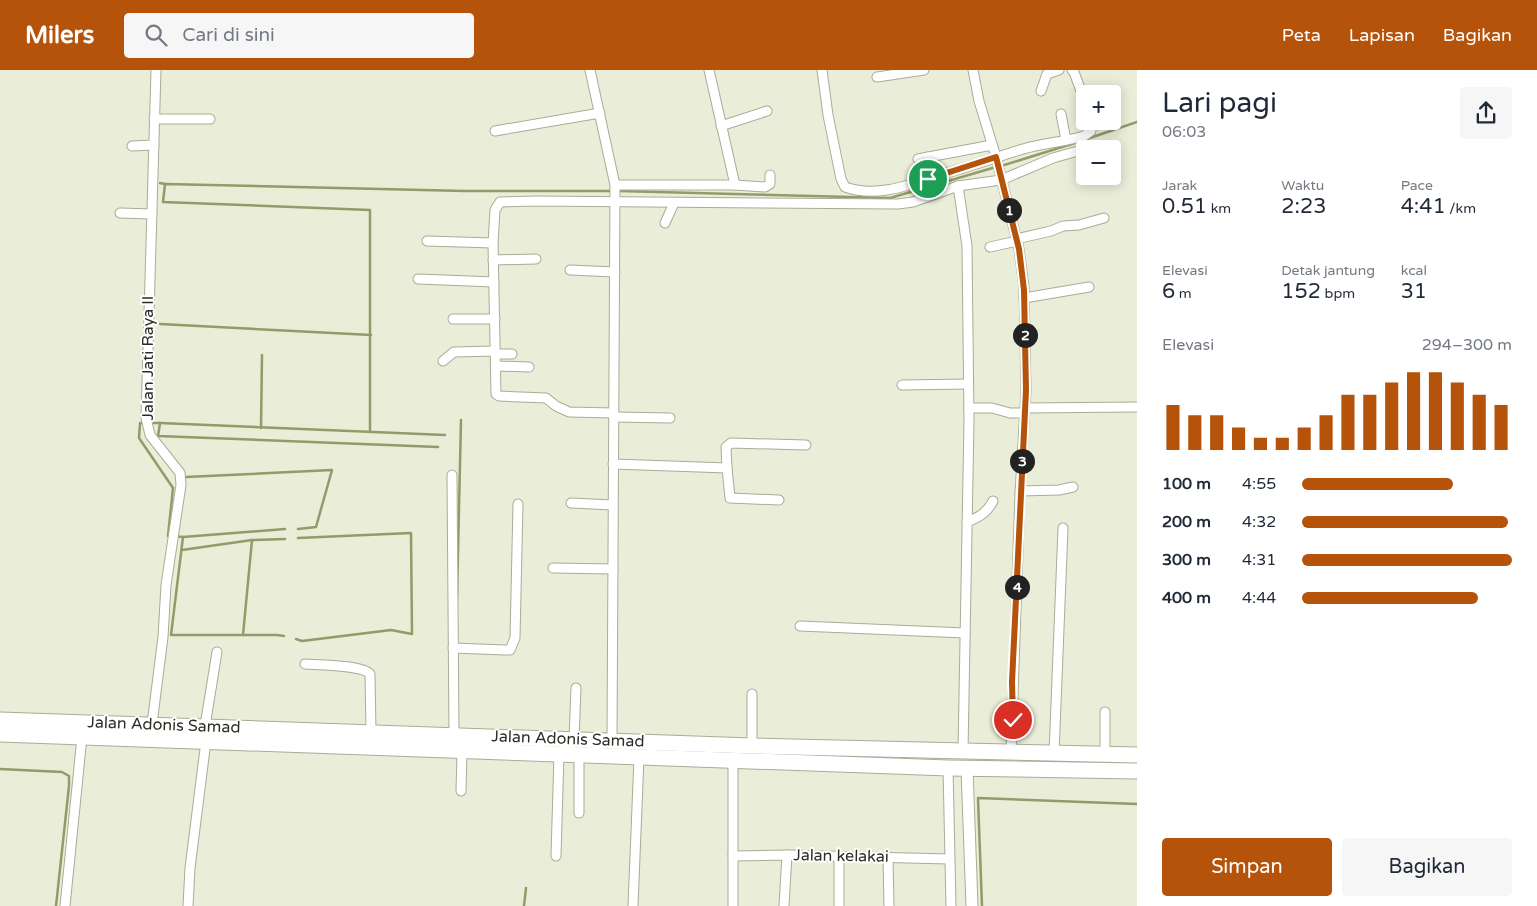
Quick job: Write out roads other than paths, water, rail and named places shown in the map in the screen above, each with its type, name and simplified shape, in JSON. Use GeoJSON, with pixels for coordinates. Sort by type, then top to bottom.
{"type":"FeatureCollection","features":[{"type":"Feature","properties":{"kind":"highway","name":"Jalan Adonis Samad"},"geometry":{"type":"LineString","coordinates":[[0,720],[152,724],[205,734],[371,732],[752,746],[1137,755]]}},
{"type":"Feature","properties":{"kind":"highway"},"geometry":{"type":"LineString","coordinates":[[0,734],[82,737],[205,734],[462,752],[558,761],[579,755],[638,762],[733,766],[1137,772]]}},
{"type":"Feature","properties":{"kind":"highway"},"geometry":{"type":"LineString","coordinates":[[1080,754],[1080,771]]}},
{"type":"Feature","properties":{"kind":"street","name":"Jalan Jati Raya II"},"geometry":{"type":"LineString","coordinates":[[152,724],[163,637],[166,585],[181,485],[180,473],[150,435],[146,418],[156,70]]}},
{"type":"Feature","properties":{"kind":"street"},"geometry":{"type":"LineString","coordinates":[[590,70],[615,194],[612,741]]}},
{"type":"Feature","properties":{"kind":"street"},"geometry":{"type":"LineString","coordinates":[[709,70],[735,185]]}},
{"type":"Feature","properties":{"kind":"street"},"geometry":{"type":"LineString","coordinates":[[822,70],[828,114],[841,178],[845,186],[864,191],[886,190],[930,179],[1054,158],[1076,151]]}},
{"type":"Feature","properties":{"kind":"street"},"geometry":{"type":"LineString","coordinates":[[877,77],[924,70]]}},
{"type":"Feature","properties":{"kind":"street"},"geometry":{"type":"LineString","coordinates":[[973,70],[979,101],[1022,266],[1024,298],[1025,410],[1020,491],[1011,753]]}},
{"type":"Feature","properties":{"kind":"street"},"geometry":{"type":"LineString","coordinates":[[1041,91],[1048,74],[1059,70]]}},
{"type":"Feature","properties":{"kind":"street"},"geometry":{"type":"LineString","coordinates":[[1072,70],[1079,85]]}},
{"type":"Feature","properties":{"kind":"street"},"geometry":{"type":"LineString","coordinates":[[722,126],[767,111]]}},
{"type":"Feature","properties":{"kind":"street"},"geometry":{"type":"LineString","coordinates":[[494,131],[600,114]]}},
{"type":"Feature","properties":{"kind":"street"},"geometry":{"type":"LineString","coordinates":[[1061,114],[1066,140]]}},
{"type":"Feature","properties":{"kind":"street"},"geometry":{"type":"LineString","coordinates":[[154,119],[210,119]]}},
{"type":"Feature","properties":{"kind":"street"},"geometry":{"type":"LineString","coordinates":[[615,194],[674,203],[898,204],[912,202],[958,186],[998,168],[1039,145],[1077,138],[1090,134],[1091,130]]}},
{"type":"Feature","properties":{"kind":"street"},"geometry":{"type":"LineString","coordinates":[[132,146],[154,145]]}},
{"type":"Feature","properties":{"kind":"street"},"geometry":{"type":"LineString","coordinates":[[918,159],[992,145]]}},
{"type":"Feature","properties":{"kind":"street"},"geometry":{"type":"LineString","coordinates":[[928,157],[930,179]]}},
{"type":"Feature","properties":{"kind":"street"},"geometry":{"type":"LineString","coordinates":[[670,418],[569,412],[556,406],[546,398],[499,396],[496,391],[492,260],[495,210],[500,202],[535,201],[735,185],[765,187],[770,184],[770,175]]}},
{"type":"Feature","properties":{"kind":"street"},"geometry":{"type":"LineString","coordinates":[[958,186],[967,246],[969,408],[963,751]]}},
{"type":"Feature","properties":{"kind":"street"},"geometry":{"type":"LineString","coordinates":[[665,223],[674,203]]}},
{"type":"Feature","properties":{"kind":"street"},"geometry":{"type":"LineString","coordinates":[[120,213],[152,214]]}},
{"type":"Feature","properties":{"kind":"street"},"geometry":{"type":"LineString","coordinates":[[990,247],[1063,226],[1079,225],[1104,218]]}},
{"type":"Feature","properties":{"kind":"street"},"geometry":{"type":"LineString","coordinates":[[428,241],[493,243]]}},
{"type":"Feature","properties":{"kind":"street"},"geometry":{"type":"LineString","coordinates":[[492,260],[536,259]]}},
{"type":"Feature","properties":{"kind":"street"},"geometry":{"type":"LineString","coordinates":[[570,270],[615,272]]}},
{"type":"Feature","properties":{"kind":"street"},"geometry":{"type":"LineString","coordinates":[[418,279],[494,282]]}},
{"type":"Feature","properties":{"kind":"street"},"geometry":{"type":"LineString","coordinates":[[1024,298],[1089,287]]}},
{"type":"Feature","properties":{"kind":"street"},"geometry":{"type":"LineString","coordinates":[[453,319],[495,319]]}},
{"type":"Feature","properties":{"kind":"street"},"geometry":{"type":"LineString","coordinates":[[443,361],[454,352],[512,354]]}},
{"type":"Feature","properties":{"kind":"street"},"geometry":{"type":"LineString","coordinates":[[496,366],[529,367]]}},
{"type":"Feature","properties":{"kind":"street"},"geometry":{"type":"LineString","coordinates":[[902,385],[968,384]]}},
{"type":"Feature","properties":{"kind":"street"},"geometry":{"type":"LineString","coordinates":[[969,408],[992,408],[1010,413],[1025,410],[1137,407]]}},
{"type":"Feature","properties":{"kind":"street"},"geometry":{"type":"LineString","coordinates":[[779,500],[730,498],[726,468],[726,447],[731,443],[806,445]]}},
{"type":"Feature","properties":{"kind":"street"},"geometry":{"type":"LineString","coordinates":[[613,464],[726,468]]}},
{"type":"Feature","properties":{"kind":"street"},"geometry":{"type":"LineString","coordinates":[[452,475],[454,735]]}},
{"type":"Feature","properties":{"kind":"street"},"geometry":{"type":"LineString","coordinates":[[1020,491],[1058,490],[1073,487]]}},
{"type":"Feature","properties":{"kind":"street"},"geometry":{"type":"LineString","coordinates":[[967,522],[980,517],[989,510],[993,501]]}},
{"type":"Feature","properties":{"kind":"street"},"geometry":{"type":"LineString","coordinates":[[453,648],[510,650],[513,646],[515,638],[518,504]]}},
{"type":"Feature","properties":{"kind":"street"},"geometry":{"type":"LineString","coordinates":[[571,504],[613,505]]}},
{"type":"Feature","properties":{"kind":"street"},"geometry":{"type":"LineString","coordinates":[[1054,754],[1063,528]]}},
{"type":"Feature","properties":{"kind":"street"},"geometry":{"type":"LineString","coordinates":[[553,568],[613,569]]}},
{"type":"Feature","properties":{"kind":"street"},"geometry":{"type":"LineString","coordinates":[[800,626],[965,633]]}},
{"type":"Feature","properties":{"kind":"street"},"geometry":{"type":"LineString","coordinates":[[188,906],[190,868],[205,734],[217,652]]}},
{"type":"Feature","properties":{"kind":"street"},"geometry":{"type":"LineString","coordinates":[[305,664],[357,668],[370,674],[371,732]]}},
{"type":"Feature","properties":{"kind":"street"},"geometry":{"type":"LineString","coordinates":[[574,739],[576,688]]}},
{"type":"Feature","properties":{"kind":"street"},"geometry":{"type":"LineString","coordinates":[[752,694],[752,746]]}},
{"type":"Feature","properties":{"kind":"street"},"geometry":{"type":"LineString","coordinates":[[1105,712],[1105,755]]}},
{"type":"Feature","properties":{"kind":"street"},"geometry":{"type":"LineString","coordinates":[[65,906],[82,737]]}},
{"type":"Feature","properties":{"kind":"street"},"geometry":{"type":"LineString","coordinates":[[461,789],[462,752]]}},
{"type":"Feature","properties":{"kind":"street"},"geometry":{"type":"LineString","coordinates":[[579,755],[579,813]]}},
{"type":"Feature","properties":{"kind":"street"},"geometry":{"type":"LineString","coordinates":[[556,856],[558,761]]}},
{"type":"Feature","properties":{"kind":"street"},"geometry":{"type":"LineString","coordinates":[[633,906],[638,762]]}},
{"type":"Feature","properties":{"kind":"street"},"geometry":{"type":"LineString","coordinates":[[733,766],[733,906]]}},
{"type":"Feature","properties":{"kind":"street"},"geometry":{"type":"LineString","coordinates":[[948,768],[951,906]]}},
{"type":"Feature","properties":{"kind":"street"},"geometry":{"type":"LineString","coordinates":[[967,769],[972,906]]}},
{"type":"Feature","properties":{"kind":"street"},"geometry":{"type":"LineString","coordinates":[[784,906],[787,855]]}},
{"type":"Feature","properties":{"kind":"street","name":"Jalan kelakai"},"geometry":{"type":"LineString","coordinates":[[733,856],[787,855],[949,859]]}},
{"type":"Feature","properties":{"kind":"street"},"geometry":{"type":"LineString","coordinates":[[839,857],[839,906]]}},
{"type":"Feature","properties":{"kind":"street"},"geometry":{"type":"LineString","coordinates":[[888,857],[889,906]]}},
{"type":"Feature","properties":{"kind":"waterway"},"geometry":{"type":"LineString","coordinates":[[1087,139],[1137,122]]}},
{"type":"Feature","properties":{"kind":"waterway"},"geometry":{"type":"LineString","coordinates":[[1001,166],[1075,143]]}},
{"type":"Feature","properties":{"kind":"waterway"},"geometry":{"type":"LineString","coordinates":[[618,191],[890,198],[996,167]]}},
{"type":"Feature","properties":{"kind":"waterway"},"geometry":{"type":"LineString","coordinates":[[160,183],[165,184]]}},
{"type":"Feature","properties":{"kind":"waterway"},"geometry":{"type":"LineString","coordinates":[[370,432],[370,210],[163,202],[165,184],[465,191],[613,191]]}},
{"type":"Feature","properties":{"kind":"waterway"},"geometry":{"type":"LineString","coordinates":[[160,324],[371,335]]}},
{"type":"Feature","properties":{"kind":"waterway"},"geometry":{"type":"LineString","coordinates":[[261,428],[262,355]]}},
{"type":"Feature","properties":{"kind":"waterway"},"geometry":{"type":"LineString","coordinates":[[457,598],[461,420]]}},
{"type":"Feature","properties":{"kind":"waterway"},"geometry":{"type":"LineString","coordinates":[[145,423],[140,423],[139,438],[173,488],[168,536],[183,537],[171,635],[284,636]]}},
{"type":"Feature","properties":{"kind":"waterway"},"geometry":{"type":"LineString","coordinates":[[151,423],[160,423],[158,436],[438,447]]}},
{"type":"Feature","properties":{"kind":"waterway"},"geometry":{"type":"LineString","coordinates":[[160,423],[445,435]]}},
{"type":"Feature","properties":{"kind":"waterway"},"geometry":{"type":"LineString","coordinates":[[186,477],[332,470],[316,527],[298,529]]}},
{"type":"Feature","properties":{"kind":"waterway"},"geometry":{"type":"LineString","coordinates":[[183,537],[285,529]]}},
{"type":"Feature","properties":{"kind":"waterway"},"geometry":{"type":"LineString","coordinates":[[296,639],[302,641],[391,630],[412,634],[411,533],[298,538]]}},
{"type":"Feature","properties":{"kind":"waterway"},"geometry":{"type":"LineString","coordinates":[[182,550],[252,540],[285,539]]}},
{"type":"Feature","properties":{"kind":"waterway"},"geometry":{"type":"LineString","coordinates":[[243,635],[252,540]]}},
{"type":"Feature","properties":{"kind":"waterway"},"geometry":{"type":"LineString","coordinates":[[0,769],[62,772],[69,776],[56,906]]}},
{"type":"Feature","properties":{"kind":"waterway"},"geometry":{"type":"LineString","coordinates":[[982,906],[978,798],[1137,804]]}},
{"type":"Feature","properties":{"kind":"waterway"},"geometry":{"type":"LineString","coordinates":[[524,906],[526,888]]}}]}
